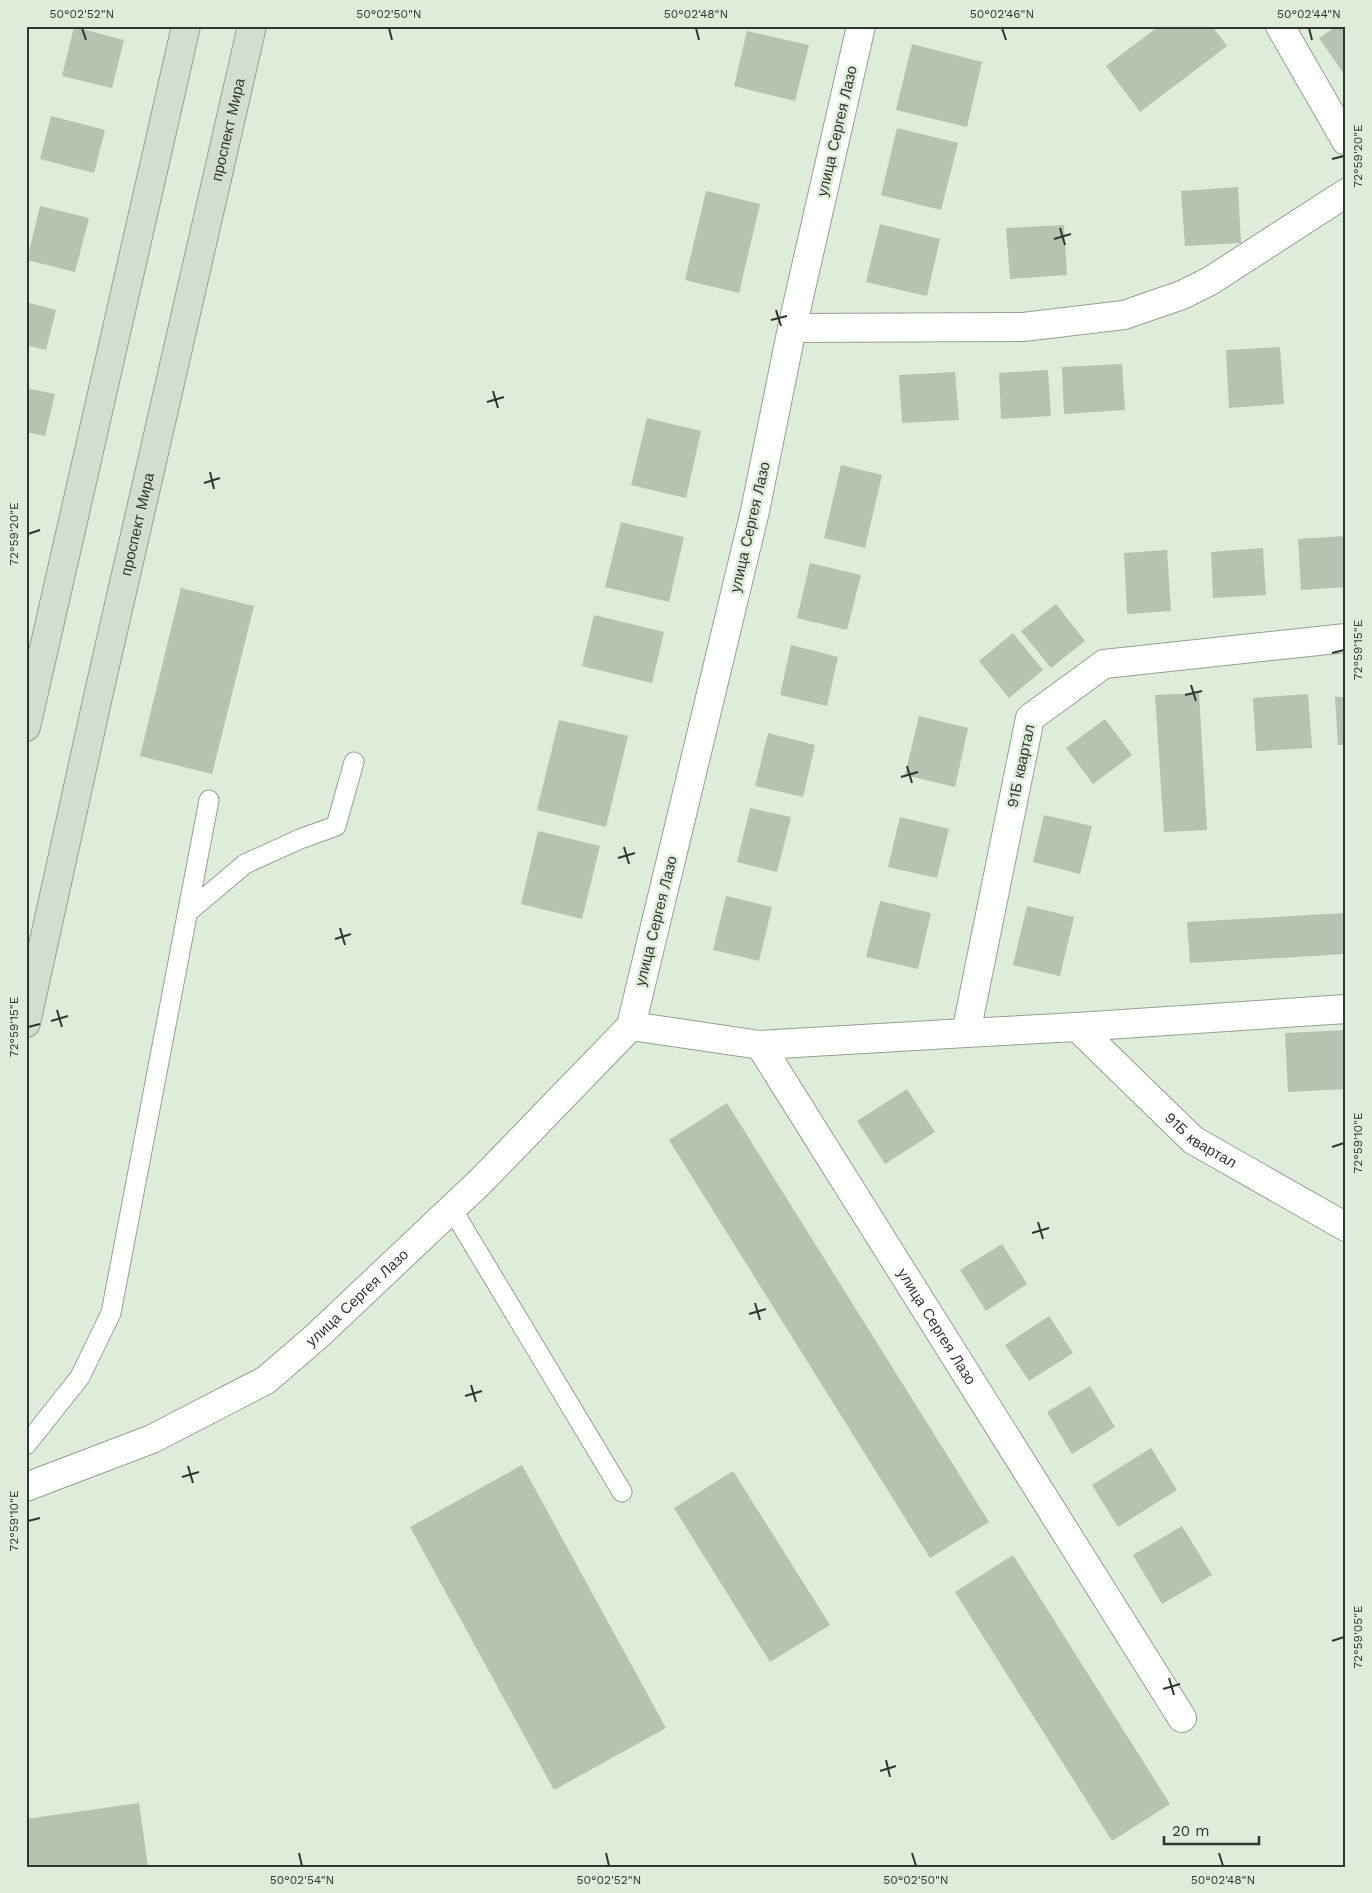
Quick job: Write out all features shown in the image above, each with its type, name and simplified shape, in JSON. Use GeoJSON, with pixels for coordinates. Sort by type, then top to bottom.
{"type":"FeatureCollection","features":[{"type":"Feature","properties":{"kind":"main road"},"geometry":{"type":"LineString","coordinates":[[26,727],[33,663],[186,26]]}},
{"type":"Feature","properties":{"kind":"main road","name":"проспект Мира"},"geometry":{"type":"LineString","coordinates":[[26,1024],[99,692],[252,26]]}},
{"type":"Feature","properties":{"kind":"street","name":"улица Сергея Лазо"},"geometry":{"type":"LineString","coordinates":[[26,1487],[152,1439],[266,1380],[317,1336],[488,1174],[630,1026],[755,511],[792,328],[861,26]]}},
{"type":"Feature","properties":{"kind":"street"},"geometry":{"type":"LineString","coordinates":[[1280,26],[1346,141]]}},
{"type":"Feature","properties":{"kind":"street"},"geometry":{"type":"LineString","coordinates":[[792,328],[1023,327],[1124,315],[1182,295],[1210,281],[1346,193]]}},
{"type":"Feature","properties":{"kind":"street","name":"91Б квартал"},"geometry":{"type":"LineString","coordinates":[[966,1032],[1030,718],[1104,664],[1346,638]]}},
{"type":"Feature","properties":{"kind":"street"},"geometry":{"type":"LineString","coordinates":[[630,1026],[760,1045],[1346,1009]]}},
{"type":"Feature","properties":{"kind":"street","name":"91Б квартал"},"geometry":{"type":"LineString","coordinates":[[1077,1027],[1193,1140],[1346,1228]]}},
{"type":"Feature","properties":{"kind":"street","name":"улица Сергея Лазо"},"geometry":{"type":"LineString","coordinates":[[760,1045],[1182,1718]]}},
{"type":"Feature","properties":{"kind":"lane"},"geometry":{"type":"LineString","coordinates":[[188,912],[245,864],[300,839],[336,826],[354,762]]}},
{"type":"Feature","properties":{"kind":"lane"},"geometry":{"type":"LineString","coordinates":[[26,1445],[80,1377],[111,1313],[209,800]]}},
{"type":"Feature","properties":{"kind":"lane"},"geometry":{"type":"LineString","coordinates":[[452,1209],[622,1492]]}},
{"type":"Feature","properties":{"kind":"building"},"geometry":{"type":"Polygon","coordinates":[[[1159,26],[1212,26],[1227,46],[1140,112],[1106,66],[1159,26]]]}},
{"type":"Feature","properties":{"kind":"building"},"geometry":{"type":"Polygon","coordinates":[[[1337,26],[1346,26],[1346,77],[1319,38],[1337,26]]]}},
{"type":"Feature","properties":{"kind":"building"},"geometry":{"type":"Polygon","coordinates":[[[74,27],[124,40],[112,88],[62,76],[74,27]]]}},
{"type":"Feature","properties":{"kind":"building"},"geometry":{"type":"Polygon","coordinates":[[[747,31],[809,45],[795,101],[734,86],[747,31]]]}},
{"type":"Feature","properties":{"kind":"building"},"geometry":{"type":"Polygon","coordinates":[[[912,44],[982,62],[967,127],[896,110],[912,44]]]}},
{"type":"Feature","properties":{"kind":"building"},"geometry":{"type":"Polygon","coordinates":[[[51,116],[105,130],[94,173],[40,159],[51,116]]]}},
{"type":"Feature","properties":{"kind":"building"},"geometry":{"type":"Polygon","coordinates":[[[897,128],[958,143],[941,210],[881,195],[897,128]]]}},
{"type":"Feature","properties":{"kind":"building"},"geometry":{"type":"Polygon","coordinates":[[[1238,187],[1241,243],[1185,246],[1181,191],[1238,187]]]}},
{"type":"Feature","properties":{"kind":"building"},"geometry":{"type":"Polygon","coordinates":[[[706,191],[760,204],[739,293],[685,280],[706,191]]]}},
{"type":"Feature","properties":{"kind":"building"},"geometry":{"type":"Polygon","coordinates":[[[40,206],[89,218],[75,272],[27,260],[40,206]]]}},
{"type":"Feature","properties":{"kind":"building"},"geometry":{"type":"Polygon","coordinates":[[[880,224],[940,239],[927,296],[866,282],[880,224]]]}},
{"type":"Feature","properties":{"kind":"building"},"geometry":{"type":"Polygon","coordinates":[[[1064,225],[1067,275],[1010,279],[1006,228],[1064,225]]]}},
{"type":"Feature","properties":{"kind":"building"},"geometry":{"type":"Polygon","coordinates":[[[26,302],[56,310],[46,350],[26,345],[26,302]]]}},
{"type":"Feature","properties":{"kind":"building"},"geometry":{"type":"Polygon","coordinates":[[[1280,347],[1284,404],[1229,408],[1226,350],[1280,347]]]}},
{"type":"Feature","properties":{"kind":"building"},"geometry":{"type":"Polygon","coordinates":[[[1122,364],[1125,410],[1064,414],[1062,367],[1122,364]]]}},
{"type":"Feature","properties":{"kind":"building"},"geometry":{"type":"Polygon","coordinates":[[[1048,370],[1051,416],[1001,419],[999,373],[1048,370]]]}},
{"type":"Feature","properties":{"kind":"building"},"geometry":{"type":"Polygon","coordinates":[[[955,372],[959,420],[902,423],[899,375],[955,372]]]}},
{"type":"Feature","properties":{"kind":"building"},"geometry":{"type":"Polygon","coordinates":[[[26,388],[55,394],[45,436],[26,432],[26,388]]]}},
{"type":"Feature","properties":{"kind":"building"},"geometry":{"type":"Polygon","coordinates":[[[647,418],[701,431],[686,498],[631,485],[647,418]]]}},
{"type":"Feature","properties":{"kind":"building"},"geometry":{"type":"Polygon","coordinates":[[[841,465],[882,475],[865,548],[824,538],[841,465]]]}},
{"type":"Feature","properties":{"kind":"building"},"geometry":{"type":"Polygon","coordinates":[[[621,522],[684,537],[669,602],[605,587],[621,522]]]}},
{"type":"Feature","properties":{"kind":"building"},"geometry":{"type":"Polygon","coordinates":[[[1346,536],[1346,587],[1301,590],[1298,539],[1346,536]]]}},
{"type":"Feature","properties":{"kind":"building"},"geometry":{"type":"Polygon","coordinates":[[[1263,548],[1266,595],[1213,598],[1211,552],[1263,548]]]}},
{"type":"Feature","properties":{"kind":"building"},"geometry":{"type":"Polygon","coordinates":[[[1167,550],[1171,611],[1127,614],[1124,553],[1167,550]]]}},
{"type":"Feature","properties":{"kind":"building"},"geometry":{"type":"Polygon","coordinates":[[[810,563],[861,575],[847,630],[797,618],[810,563]]]}},
{"type":"Feature","properties":{"kind":"building"},"geometry":{"type":"Polygon","coordinates":[[[181,588],[254,606],[212,774],[140,756],[181,588]]]}},
{"type":"Feature","properties":{"kind":"building"},"geometry":{"type":"Polygon","coordinates":[[[1056,604],[1085,641],[1051,668],[1021,631],[1056,604]]]}},
{"type":"Feature","properties":{"kind":"building"},"geometry":{"type":"Polygon","coordinates":[[[594,615],[664,632],[652,683],[582,666],[594,615]]]}},
{"type":"Feature","properties":{"kind":"building"},"geometry":{"type":"Polygon","coordinates":[[[1013,633],[1043,670],[1009,698],[979,661],[1013,633]]]}},
{"type":"Feature","properties":{"kind":"building"},"geometry":{"type":"Polygon","coordinates":[[[791,645],[838,657],[827,706],[780,695],[791,645]]]}},
{"type":"Feature","properties":{"kind":"building"},"geometry":{"type":"Polygon","coordinates":[[[1199,693],[1207,830],[1164,832],[1155,695],[1199,693]]]}},
{"type":"Feature","properties":{"kind":"building"},"geometry":{"type":"Polygon","coordinates":[[[1308,694],[1312,748],[1256,751],[1253,698],[1308,694]]]}},
{"type":"Feature","properties":{"kind":"building"},"geometry":{"type":"Polygon","coordinates":[[[1335,697],[1346,697],[1346,745],[1338,745],[1335,697]]]}},
{"type":"Feature","properties":{"kind":"building"},"geometry":{"type":"Polygon","coordinates":[[[919,716],[968,728],[955,787],[905,775],[919,716]]]}},
{"type":"Feature","properties":{"kind":"building"},"geometry":{"type":"Polygon","coordinates":[[[1105,719],[1132,755],[1093,784],[1066,748],[1105,719]]]}},
{"type":"Feature","properties":{"kind":"building"},"geometry":{"type":"Polygon","coordinates":[[[559,720],[628,736],[606,827],[537,810],[559,720]]]}},
{"type":"Feature","properties":{"kind":"building"},"geometry":{"type":"Polygon","coordinates":[[[768,733],[815,745],[803,797],[755,786],[768,733]]]}},
{"type":"Feature","properties":{"kind":"building"},"geometry":{"type":"Polygon","coordinates":[[[750,808],[791,817],[777,872],[737,862],[750,808]]]}},
{"type":"Feature","properties":{"kind":"building"},"geometry":{"type":"Polygon","coordinates":[[[1044,815],[1092,826],[1080,874],[1033,862],[1044,815]]]}},
{"type":"Feature","properties":{"kind":"building"},"geometry":{"type":"Polygon","coordinates":[[[900,817],[949,829],[937,878],[888,867],[900,817]]]}},
{"type":"Feature","properties":{"kind":"building"},"geometry":{"type":"Polygon","coordinates":[[[538,831],[600,846],[582,919],[521,904],[538,831]]]}},
{"type":"Feature","properties":{"kind":"building"},"geometry":{"type":"Polygon","coordinates":[[[726,896],[772,907],[759,961],[713,950],[726,896]]]}},
{"type":"Feature","properties":{"kind":"building"},"geometry":{"type":"Polygon","coordinates":[[[880,901],[931,913],[918,969],[866,957],[880,901]]]}},
{"type":"Feature","properties":{"kind":"building"},"geometry":{"type":"Polygon","coordinates":[[[1027,906],[1074,917],[1060,976],[1013,965],[1027,906]]]}},
{"type":"Feature","properties":{"kind":"building"},"geometry":{"type":"Polygon","coordinates":[[[1346,913],[1346,954],[1190,963],[1187,922],[1346,913]]]}},
{"type":"Feature","properties":{"kind":"building"},"geometry":{"type":"Polygon","coordinates":[[[1346,1030],[1346,1089],[1288,1092],[1285,1033],[1346,1030]]]}},
{"type":"Feature","properties":{"kind":"building"},"geometry":{"type":"Polygon","coordinates":[[[907,1089],[935,1132],[885,1164],[857,1121],[907,1089]]]}},
{"type":"Feature","properties":{"kind":"building"},"geometry":{"type":"Polygon","coordinates":[[[727,1103],[989,1522],[930,1558],[669,1140],[727,1103]]]}},
{"type":"Feature","properties":{"kind":"building"},"geometry":{"type":"Polygon","coordinates":[[[1002,1244],[1027,1284],[986,1311],[960,1270],[1002,1244]]]}},
{"type":"Feature","properties":{"kind":"building"},"geometry":{"type":"Polygon","coordinates":[[[1049,1316],[1073,1353],[1029,1381],[1005,1345],[1049,1316]]]}},
{"type":"Feature","properties":{"kind":"building"},"geometry":{"type":"Polygon","coordinates":[[[1090,1386],[1115,1427],[1072,1454],[1047,1412],[1090,1386]]]}},
{"type":"Feature","properties":{"kind":"building"},"geometry":{"type":"Polygon","coordinates":[[[1151,1448],[1177,1490],[1118,1527],[1092,1485],[1151,1448]]]}},
{"type":"Feature","properties":{"kind":"building"},"geometry":{"type":"Polygon","coordinates":[[[522,1465],[666,1728],[554,1790],[410,1527],[522,1465]]]}},
{"type":"Feature","properties":{"kind":"building"},"geometry":{"type":"Polygon","coordinates":[[[733,1471],[830,1625],[770,1662],[674,1508],[733,1471]]]}},
{"type":"Feature","properties":{"kind":"building"},"geometry":{"type":"Polygon","coordinates":[[[1182,1526],[1212,1575],[1162,1604],[1133,1555],[1182,1526]]]}},
{"type":"Feature","properties":{"kind":"building"},"geometry":{"type":"Polygon","coordinates":[[[1013,1555],[1170,1804],[1112,1841],[955,1592],[1013,1555]]]}},
{"type":"Feature","properties":{"kind":"building"},"geometry":{"type":"Polygon","coordinates":[[[139,1803],[148,1867],[27,1867],[26,1819],[139,1803]]]}}]}
